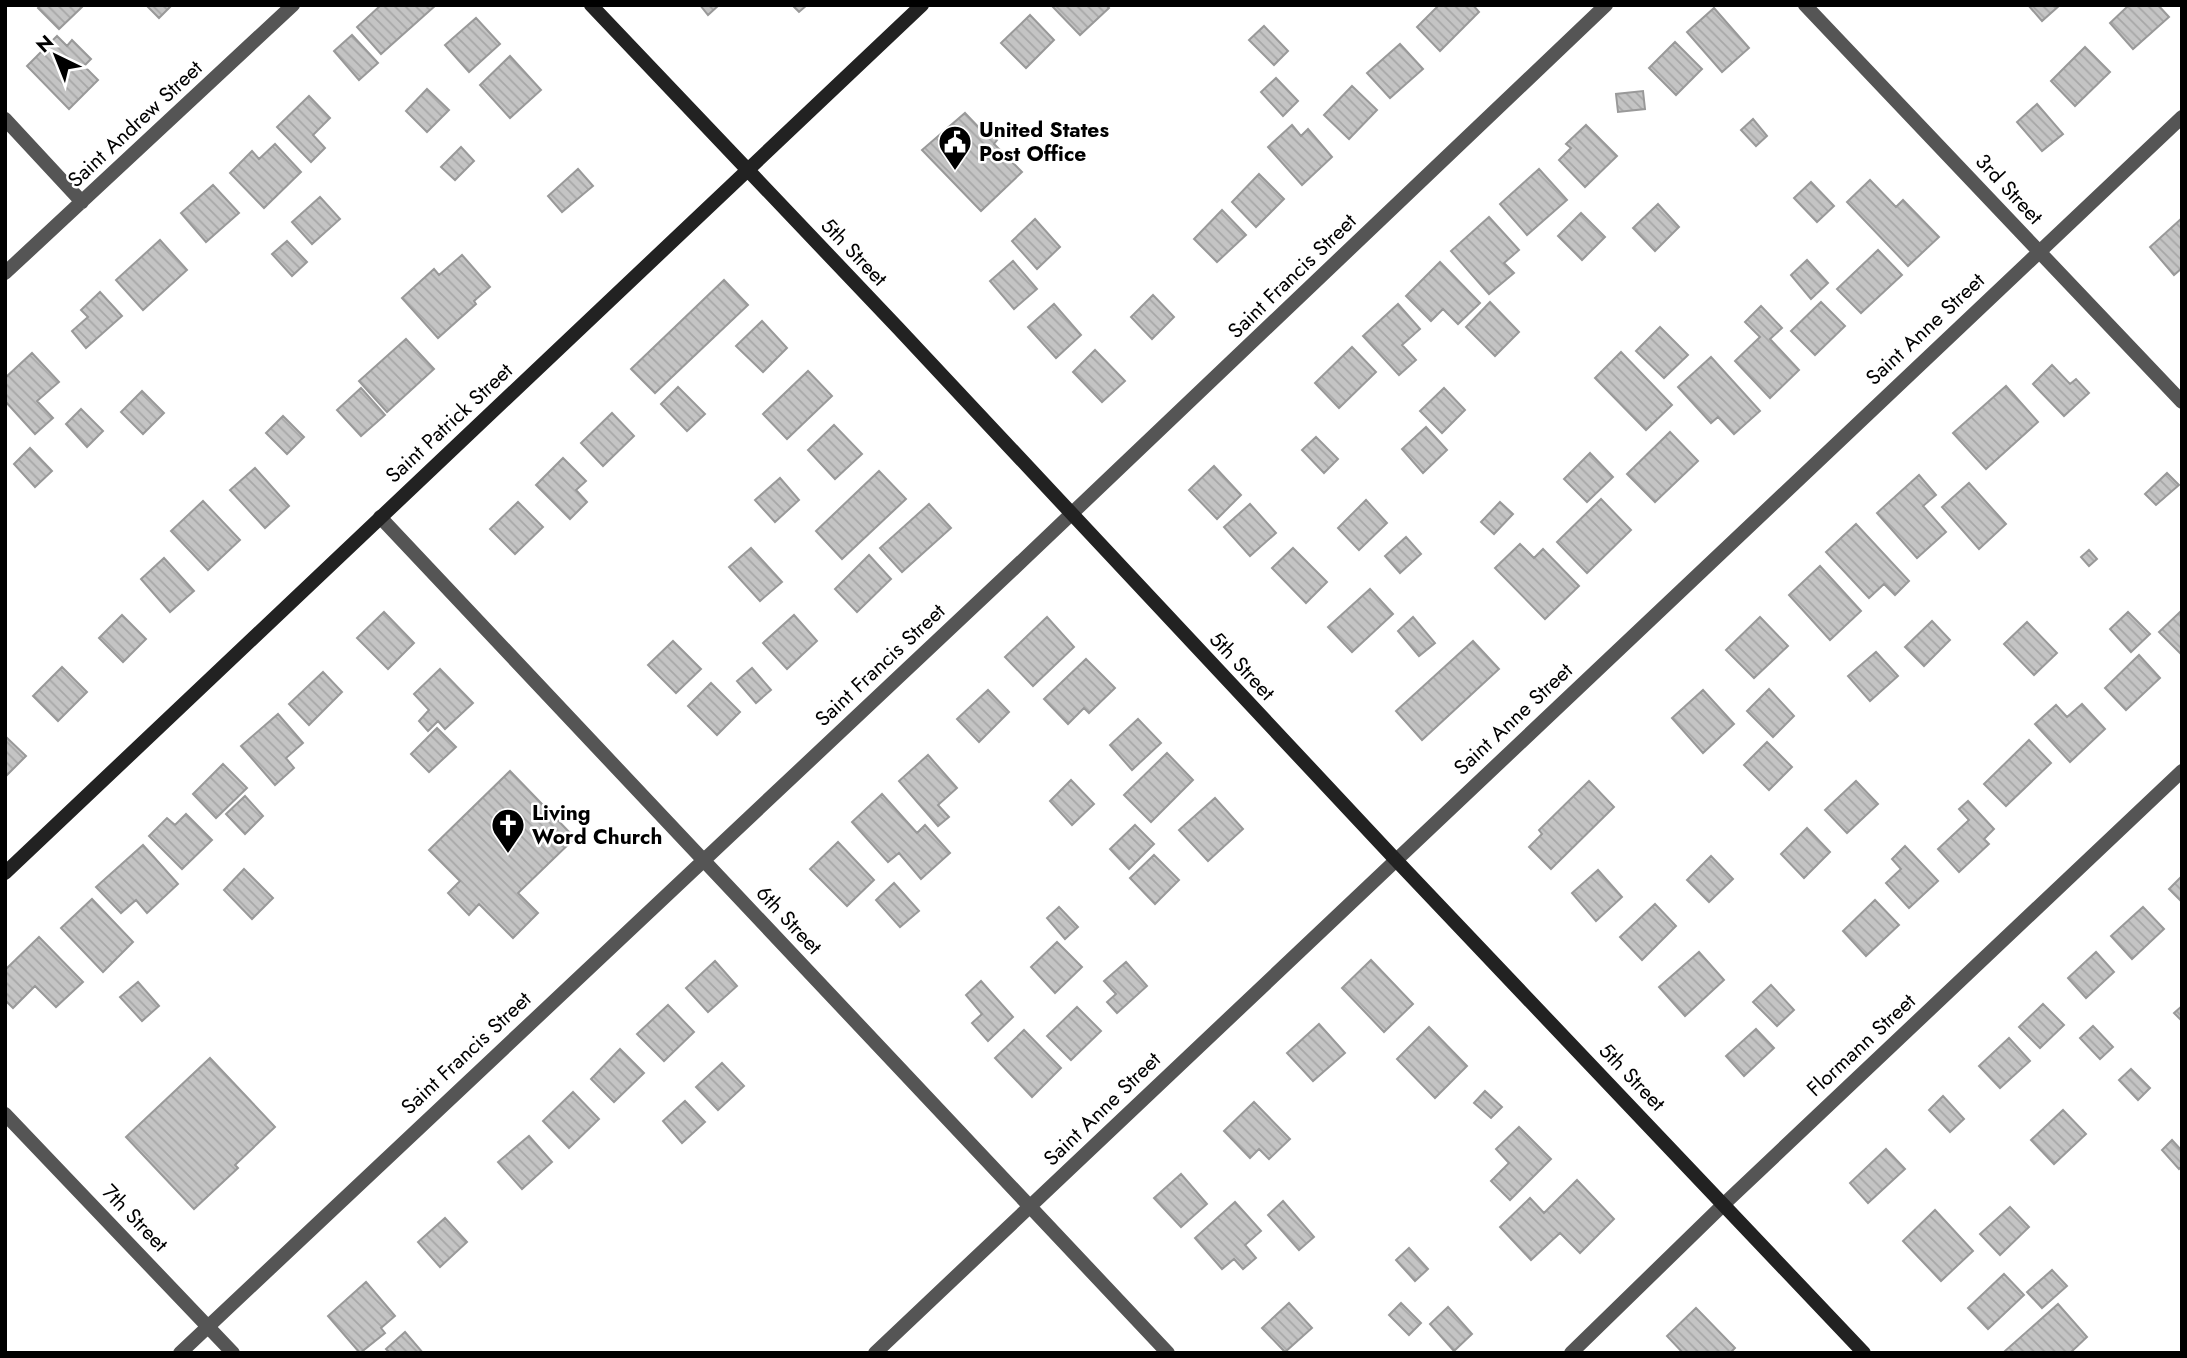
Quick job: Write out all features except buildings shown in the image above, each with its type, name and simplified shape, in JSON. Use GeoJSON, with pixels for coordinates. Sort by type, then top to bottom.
{"type":"FeatureCollection","features":[{"type":"Feature","properties":{"kind":"main road","name":"5th Street"},"geometry":{"type":"LineString","coordinates":[[592,5],[1864,1353]]}},
{"type":"Feature","properties":{"kind":"main road","name":"Saint Patrick Street"},"geometry":{"type":"LineString","coordinates":[[5,873],[922,5]]}},
{"type":"Feature","properties":{"kind":"street","name":"Saint Andrew Street"},"geometry":{"type":"LineString","coordinates":[[5,273],[293,5]]}},
{"type":"Feature","properties":{"kind":"street","name":"Saint Francis Street"},"geometry":{"type":"LineString","coordinates":[[180,1353],[1072,514],[1606,5]]}},
{"type":"Feature","properties":{"kind":"street","name":"3rd Street"},"geometry":{"type":"LineString","coordinates":[[1805,5],[2182,402]]}},
{"type":"Feature","properties":{"kind":"street","name":"Saint Anne Street"},"geometry":{"type":"LineString","coordinates":[[875,1353],[2182,117]]}},
{"type":"Feature","properties":{"kind":"street"},"geometry":{"type":"LineString","coordinates":[[5,119],[82,202]]}},
{"type":"Feature","properties":{"kind":"street","name":"6th Street"},"geometry":{"type":"LineString","coordinates":[[380,517],[1168,1353]]}},
{"type":"Feature","properties":{"kind":"street","name":"Flormann Street"},"geometry":{"type":"LineString","coordinates":[[1572,1353],[1724,1204],[2182,771]]}},
{"type":"Feature","properties":{"kind":"street","name":"7th Street"},"geometry":{"type":"LineString","coordinates":[[5,1114],[233,1353]]}},
{"type":"Feature","properties":{"kind":"place","name":"United States Post Office"},"geometry":{"type":"Point","coordinates":[955,172]}},
{"type":"Feature","properties":{"kind":"place","name":"Living Word Church"},"geometry":{"type":"Point","coordinates":[508,855]}}]}
